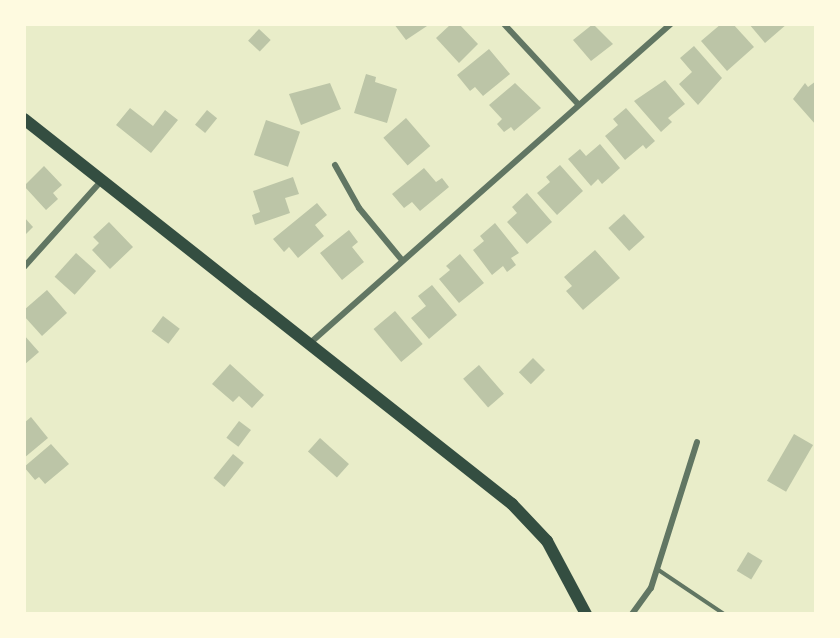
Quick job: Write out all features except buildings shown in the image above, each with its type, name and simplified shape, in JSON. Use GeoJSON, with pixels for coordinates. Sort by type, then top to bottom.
{"type":"FeatureCollection","features":[{"type":"Feature","properties":{"kind":"main road"},"geometry":{"type":"LineString","coordinates":[[24,119],[512,504],[547,542],[586,614]]}},
{"type":"Feature","properties":{"kind":"street"},"geometry":{"type":"LineString","coordinates":[[504,24],[578,104]]}},
{"type":"Feature","properties":{"kind":"street"},"geometry":{"type":"LineString","coordinates":[[309,344],[401,259],[670,24]]}},
{"type":"Feature","properties":{"kind":"street"},"geometry":{"type":"LineString","coordinates":[[335,165],[359,208],[401,259]]}},
{"type":"Feature","properties":{"kind":"street"},"geometry":{"type":"LineString","coordinates":[[24,267],[102,180]]}},
{"type":"Feature","properties":{"kind":"street"},"geometry":{"type":"LineString","coordinates":[[632,614],[651,588],[696,442]]}},
{"type":"Feature","properties":{"kind":"lane"},"geometry":{"type":"LineString","coordinates":[[657,568],[724,614]]}}]}
